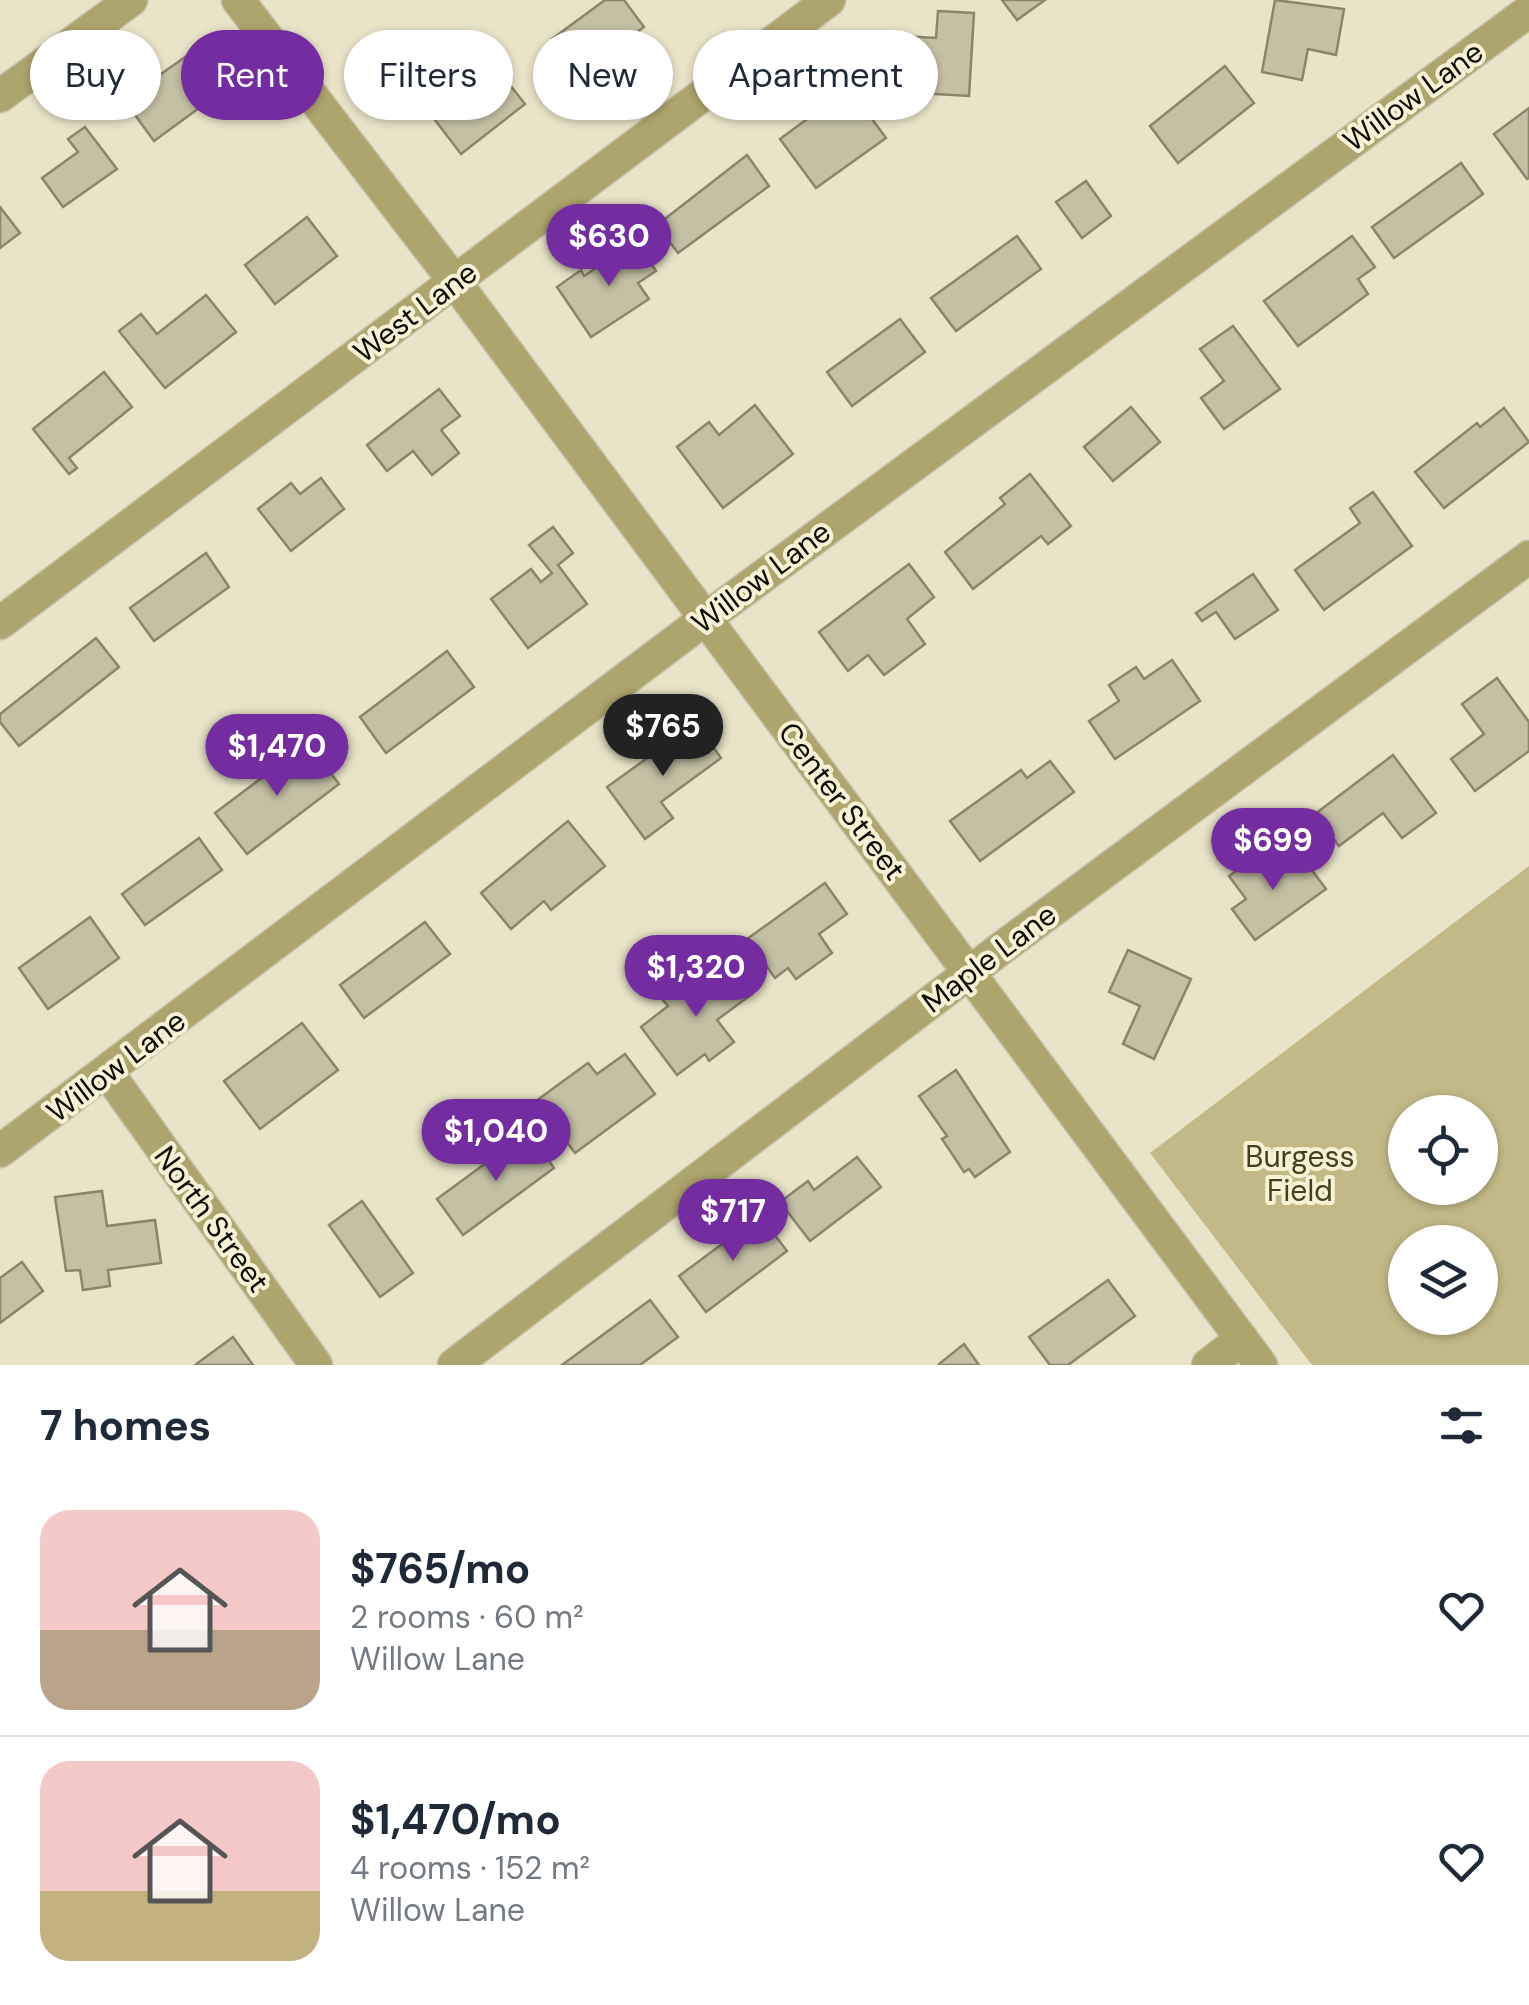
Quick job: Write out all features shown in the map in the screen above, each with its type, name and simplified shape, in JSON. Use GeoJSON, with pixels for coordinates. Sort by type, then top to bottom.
{"type":"FeatureCollection","features":[{"type":"Feature","properties":{"kind":"street"},"geometry":{"type":"LineString","coordinates":[[0,96],[131,0]]}},
{"type":"Feature","properties":{"kind":"street","name":"Center Street"},"geometry":{"type":"LineString","coordinates":[[238,0],[455,282],[1252,1352]]}},
{"type":"Feature","properties":{"kind":"street","name":"West Lane"},"geometry":{"type":"LineString","coordinates":[[0,623],[828,0]]}},
{"type":"Feature","properties":{"kind":"street","name":"Willow Lane"},"geometry":{"type":"LineString","coordinates":[[0,1151],[705,618],[1529,11]]}},
{"type":"Feature","properties":{"kind":"street","name":"Maple Lane"},"geometry":{"type":"LineString","coordinates":[[454,1365],[968,973],[1529,556]]}},
{"type":"Feature","properties":{"kind":"street","name":"North Street"},"geometry":{"type":"LineString","coordinates":[[108,1073],[316,1365]]}},
{"type":"Feature","properties":{"kind":"street"},"geometry":{"type":"LineString","coordinates":[[1208,1365],[1252,1352]]}},
{"type":"Feature","properties":{"kind":"green space","name":"Burgess Field"},"geometry":{"type":"Polygon","coordinates":[[[1529,866],[1529,1365],[1312,1365],[1150,1153],[1529,866]]]}},
{"type":"Feature","properties":{"kind":"building"},"geometry":{"type":"Polygon","coordinates":[[[605,0],[624,0],[644,27],[640,30],[564,30],[605,0]]]}},
{"type":"Feature","properties":{"kind":"building"},"geometry":{"type":"Polygon","coordinates":[[[1002,0],[1045,0],[1017,20],[1002,0]]]}},
{"type":"Feature","properties":{"kind":"building"},"geometry":{"type":"Polygon","coordinates":[[[1275,0],[1344,9],[1336,55],[1308,49],[1302,80],[1262,72],[1275,0]]]}},
{"type":"Feature","properties":{"kind":"building"},"geometry":{"type":"Polygon","coordinates":[[[938,11],[974,13],[969,96],[938,94],[938,11]]]}},
{"type":"Feature","properties":{"kind":"building"},"geometry":{"type":"Polygon","coordinates":[[[181,60],[183,120],[154,141],[139,120],[161,120],[161,74],[181,60]]]}},
{"type":"Feature","properties":{"kind":"building"},"geometry":{"type":"Polygon","coordinates":[[[1225,66],[1254,103],[1178,163],[1150,126],[1225,66]]]}},
{"type":"Feature","properties":{"kind":"building"},"geometry":{"type":"Polygon","coordinates":[[[513,89],[525,104],[513,113],[513,89]]]}},
{"type":"Feature","properties":{"kind":"building"},"geometry":{"type":"Polygon","coordinates":[[[1529,108],[1529,178],[1527,179],[1494,134],[1529,108]]]}},
{"type":"Feature","properties":{"kind":"building"},"geometry":{"type":"Polygon","coordinates":[[[435,120],[505,120],[461,154],[435,120]]]}},
{"type":"Feature","properties":{"kind":"building"},"geometry":{"type":"Polygon","coordinates":[[[806,120],[873,120],[886,138],[816,188],[780,139],[806,120]]]}},
{"type":"Feature","properties":{"kind":"building"},"geometry":{"type":"Polygon","coordinates":[[[85,127],[117,169],[63,207],[42,178],[78,152],[68,139],[85,127]]]}},
{"type":"Feature","properties":{"kind":"building"},"geometry":{"type":"Polygon","coordinates":[[[747,155],[769,186],[678,253],[657,225],[747,155]]]}},
{"type":"Feature","properties":{"kind":"building"},"geometry":{"type":"Polygon","coordinates":[[[1461,163],[1483,194],[1394,258],[1372,227],[1461,163]]]}},
{"type":"Feature","properties":{"kind":"building"},"geometry":{"type":"Polygon","coordinates":[[[1086,181],[1111,216],[1082,238],[1056,202],[1086,181]]]}},
{"type":"Feature","properties":{"kind":"building"},"geometry":{"type":"Polygon","coordinates":[[[0,207],[20,233],[0,248],[0,207]]]}},
{"type":"Feature","properties":{"kind":"building"},"geometry":{"type":"Polygon","coordinates":[[[307,217],[337,256],[275,304],[245,265],[307,217]]]}},
{"type":"Feature","properties":{"kind":"building"},"geometry":{"type":"Polygon","coordinates":[[[1017,236],[1041,269],[956,331],[931,298],[1017,236]]]}},
{"type":"Feature","properties":{"kind":"building"},"geometry":{"type":"Polygon","coordinates":[[[1352,236],[1375,267],[1358,279],[1368,294],[1298,346],[1264,301],[1352,236]]]}},
{"type":"Feature","properties":{"kind":"building"},"geometry":{"type":"Polygon","coordinates":[[[636,241],[656,271],[638,283],[649,299],[591,337],[557,287],[581,270],[584,276],[636,241]]]}},
{"type":"Feature","properties":{"kind":"building"},"geometry":{"type":"Polygon","coordinates":[[[206,295],[236,332],[165,388],[119,331],[141,314],[157,334],[206,295]]]}},
{"type":"Feature","properties":{"kind":"building"},"geometry":{"type":"Polygon","coordinates":[[[900,319],[925,352],[852,406],[827,372],[900,319]]]}},
{"type":"Feature","properties":{"kind":"building"},"geometry":{"type":"Polygon","coordinates":[[[1233,326],[1280,389],[1224,429],[1201,398],[1224,381],[1200,349],[1233,326]]]}},
{"type":"Feature","properties":{"kind":"building"},"geometry":{"type":"Polygon","coordinates":[[[104,372],[132,407],[69,458],[77,468],[69,474],[33,429],[104,372]]]}},
{"type":"Feature","properties":{"kind":"building"},"geometry":{"type":"Polygon","coordinates":[[[439,389],[460,416],[441,430],[459,453],[432,475],[413,451],[387,471],[367,445],[439,389]]]}},
{"type":"Feature","properties":{"kind":"building"},"geometry":{"type":"Polygon","coordinates":[[[755,405],[793,454],[723,508],[677,447],[709,422],[719,435],[755,405]]]}},
{"type":"Feature","properties":{"kind":"building"},"geometry":{"type":"Polygon","coordinates":[[[1131,407],[1160,442],[1113,481],[1084,447],[1131,407]]]}},
{"type":"Feature","properties":{"kind":"building"},"geometry":{"type":"Polygon","coordinates":[[[1504,408],[1529,442],[1444,508],[1415,472],[1477,423],[1480,427],[1504,408]]]}},
{"type":"Feature","properties":{"kind":"building"},"geometry":{"type":"Polygon","coordinates":[[[1030,474],[1071,526],[1048,544],[1041,536],[973,589],[945,552],[1005,504],[1000,498],[1030,474]]]}},
{"type":"Feature","properties":{"kind":"building"},"geometry":{"type":"Polygon","coordinates":[[[321,478],[344,509],[291,551],[258,509],[291,483],[300,494],[321,478]]]}},
{"type":"Feature","properties":{"kind":"building"},"geometry":{"type":"Polygon","coordinates":[[[1373,492],[1412,546],[1324,610],[1295,570],[1360,523],[1350,508],[1373,492]]]}},
{"type":"Feature","properties":{"kind":"building"},"geometry":{"type":"Polygon","coordinates":[[[553,527],[573,553],[558,565],[587,604],[528,648],[491,599],[531,569],[541,582],[552,573],[529,545],[553,527]]]}},
{"type":"Feature","properties":{"kind":"building"},"geometry":{"type":"Polygon","coordinates":[[[206,553],[229,587],[154,641],[130,608],[206,553]]]}},
{"type":"Feature","properties":{"kind":"building"},"geometry":{"type":"Polygon","coordinates":[[[909,564],[934,597],[907,619],[925,644],[884,675],[868,655],[848,671],[819,632],[909,564]]]}},
{"type":"Feature","properties":{"kind":"building"},"geometry":{"type":"Polygon","coordinates":[[[1253,574],[1278,610],[1235,639],[1216,612],[1202,621],[1196,613],[1253,574]]]}},
{"type":"Feature","properties":{"kind":"building"},"geometry":{"type":"Polygon","coordinates":[[[96,638],[119,667],[19,746],[0,722],[0,714],[96,638]]]}},
{"type":"Feature","properties":{"kind":"building"},"geometry":{"type":"Polygon","coordinates":[[[447,651],[474,687],[386,753],[360,717],[447,651]]]}},
{"type":"Feature","properties":{"kind":"building"},"geometry":{"type":"Polygon","coordinates":[[[1172,660],[1200,701],[1115,759],[1089,721],[1119,701],[1109,685],[1136,667],[1144,679],[1172,660]]]}},
{"type":"Feature","properties":{"kind":"building"},"geometry":{"type":"Polygon","coordinates":[[[1497,678],[1529,722],[1529,751],[1475,791],[1451,759],[1484,734],[1462,704],[1497,678]]]}},
{"type":"Feature","properties":{"kind":"building"},"geometry":{"type":"Polygon","coordinates":[[[696,723],[721,758],[661,802],[673,818],[645,839],[607,787],[696,723]]]}},
{"type":"Feature","properties":{"kind":"building"},"geometry":{"type":"Polygon","coordinates":[[[308,743],[339,784],[247,854],[215,813],[308,743]]]}},
{"type":"Feature","properties":{"kind":"building"},"geometry":{"type":"Polygon","coordinates":[[[1393,755],[1436,813],[1402,838],[1383,813],[1339,846],[1315,814],[1393,755]]]}},
{"type":"Feature","properties":{"kind":"building"},"geometry":{"type":"Polygon","coordinates":[[[1050,761],[1074,792],[980,861],[950,821],[1021,770],[1027,778],[1050,761]]]}},
{"type":"Feature","properties":{"kind":"building"},"geometry":{"type":"Polygon","coordinates":[[[568,821],[605,866],[551,910],[544,901],[511,929],[481,893],[568,821]]]}},
{"type":"Feature","properties":{"kind":"building"},"geometry":{"type":"Polygon","coordinates":[[[199,838],[222,870],[145,925],[122,894],[199,838]]]}},
{"type":"Feature","properties":{"kind":"building"},"geometry":{"type":"Polygon","coordinates":[[[1261,853],[1277,877],[1303,858],[1326,889],[1255,940],[1232,909],[1246,899],[1229,876],[1261,853]]]}},
{"type":"Feature","properties":{"kind":"building"},"geometry":{"type":"Polygon","coordinates":[[[825,883],[847,914],[819,934],[832,953],[796,979],[788,968],[775,978],[747,939],[825,883]]]}},
{"type":"Feature","properties":{"kind":"building"},"geometry":{"type":"Polygon","coordinates":[[[90,917],[119,958],[48,1009],[19,968],[90,917]]]}},
{"type":"Feature","properties":{"kind":"building"},"geometry":{"type":"Polygon","coordinates":[[[425,922],[450,954],[364,1018],[340,985],[425,922]]]}},
{"type":"Feature","properties":{"kind":"building"},"geometry":{"type":"Polygon","coordinates":[[[1128,950],[1191,979],[1154,1059],[1123,1044],[1140,1006],[1109,992],[1128,950]]]}},
{"type":"Feature","properties":{"kind":"building"},"geometry":{"type":"Polygon","coordinates":[[[732,967],[752,994],[717,1020],[734,1042],[709,1061],[705,1054],[677,1075],[641,1027],[668,1006],[661,998],[687,978],[698,992],[732,967]]]}},
{"type":"Feature","properties":{"kind":"building"},"geometry":{"type":"Polygon","coordinates":[[[302,1023],[338,1070],[260,1129],[224,1081],[302,1023]]]}},
{"type":"Feature","properties":{"kind":"building"},"geometry":{"type":"Polygon","coordinates":[[[625,1054],[655,1094],[575,1153],[536,1101],[588,1063],[597,1074],[625,1054]]]}},
{"type":"Feature","properties":{"kind":"building"},"geometry":{"type":"Polygon","coordinates":[[[956,1070],[1010,1152],[975,1177],[969,1169],[964,1172],[942,1139],[947,1136],[919,1096],[956,1070]]]}},
{"type":"Feature","properties":{"kind":"building"},"geometry":{"type":"Polygon","coordinates":[[[528,1132],[554,1168],[463,1235],[437,1199],[528,1132]]]}},
{"type":"Feature","properties":{"kind":"building"},"geometry":{"type":"Polygon","coordinates":[[[857,1157],[881,1187],[810,1241],[780,1202],[808,1181],[814,1190],[857,1157]]]}},
{"type":"Feature","properties":{"kind":"building"},"geometry":{"type":"Polygon","coordinates":[[[102,1191],[107,1226],[155,1220],[161,1263],[108,1270],[110,1286],[83,1290],[80,1270],[66,1271],[55,1197],[102,1191]]]}},
{"type":"Feature","properties":{"kind":"building"},"geometry":{"type":"Polygon","coordinates":[[[362,1201],[413,1273],[380,1297],[329,1225],[362,1201]]]}},
{"type":"Feature","properties":{"kind":"building"},"geometry":{"type":"Polygon","coordinates":[[[760,1216],[787,1251],[706,1312],[679,1276],[760,1216]]]}},
{"type":"Feature","properties":{"kind":"building"},"geometry":{"type":"Polygon","coordinates":[[[22,1262],[43,1291],[0,1323],[0,1278],[22,1262]]]}},
{"type":"Feature","properties":{"kind":"building"},"geometry":{"type":"Polygon","coordinates":[[[1108,1280],[1135,1316],[1068,1365],[1050,1365],[1029,1337],[1108,1280]]]}},
{"type":"Feature","properties":{"kind":"building"},"geometry":{"type":"Polygon","coordinates":[[[650,1300],[678,1337],[640,1365],[562,1365],[650,1300]]]}},
{"type":"Feature","properties":{"kind":"building"},"geometry":{"type":"Polygon","coordinates":[[[233,1337],[253,1365],[195,1365],[233,1337]]]}},
{"type":"Feature","properties":{"kind":"building"},"geometry":{"type":"Polygon","coordinates":[[[964,1344],[979,1365],[939,1364],[964,1344]]]}}]}
